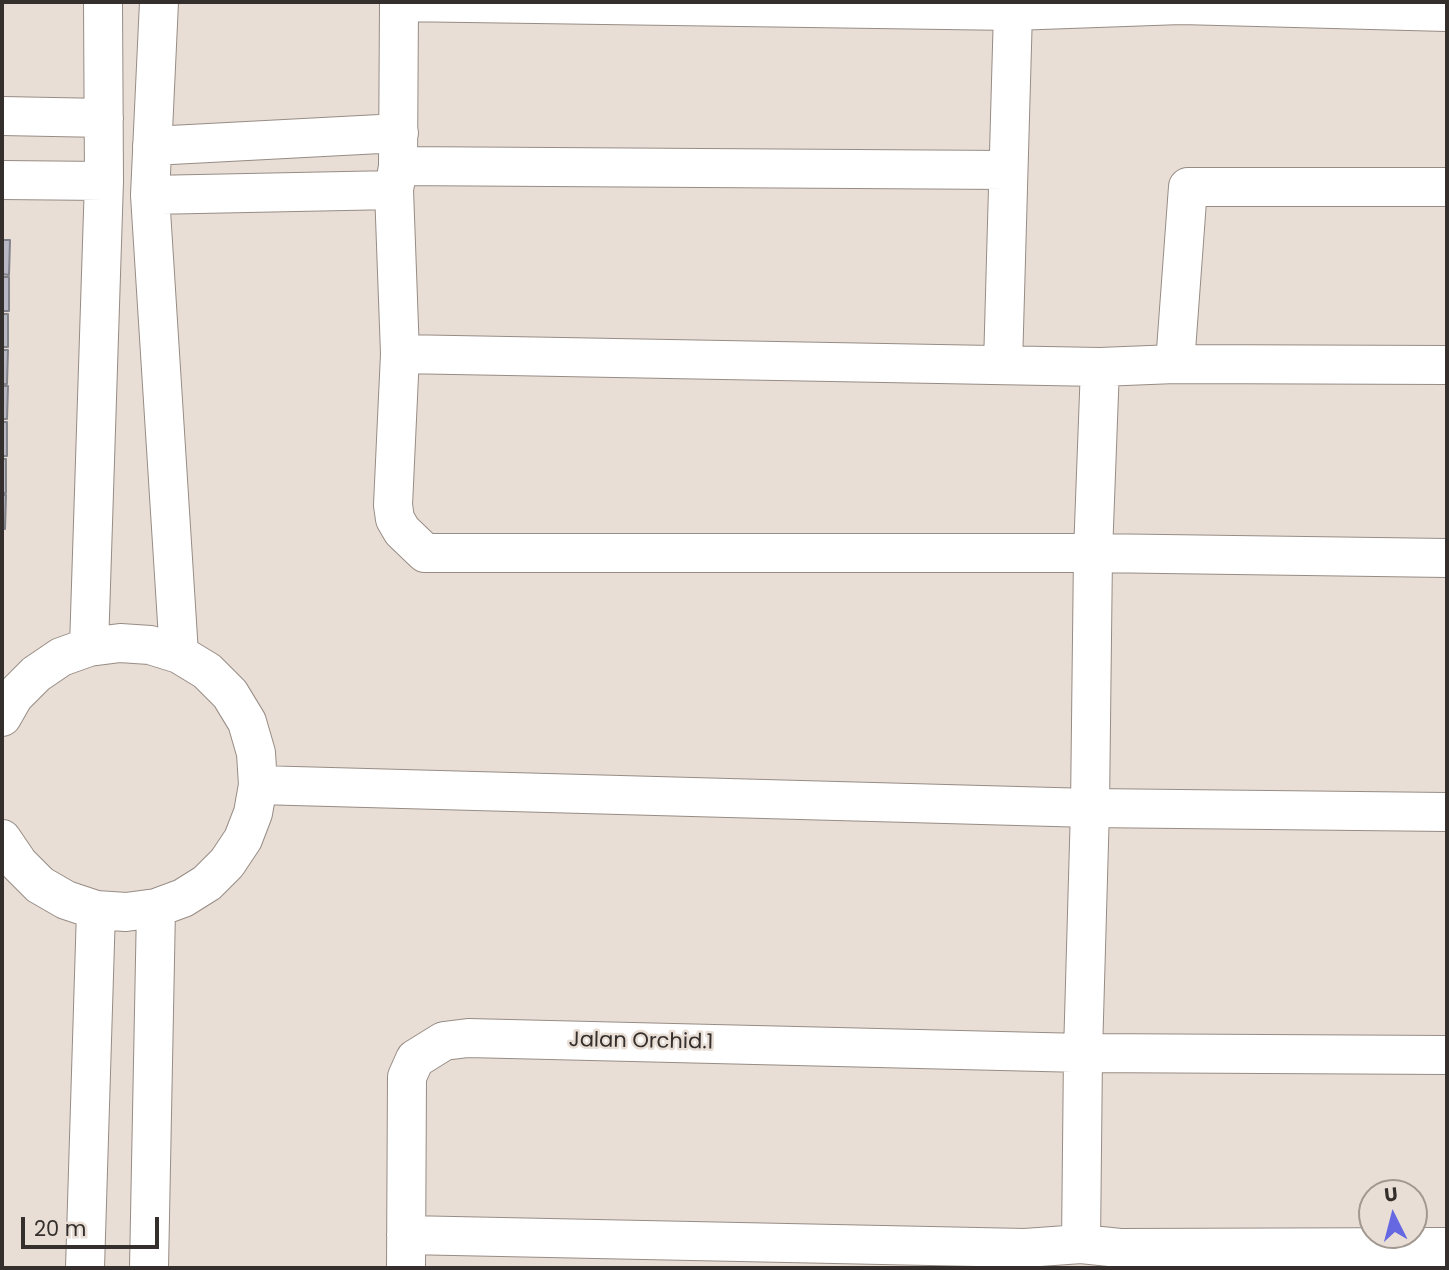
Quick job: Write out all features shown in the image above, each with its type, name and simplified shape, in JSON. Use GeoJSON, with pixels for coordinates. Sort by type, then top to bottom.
{"type":"FeatureCollection","features":[{"type":"Feature","properties":{"kind":"street"},"geometry":{"type":"LineString","coordinates":[[89,646],[104,181],[103,2]]}},
{"type":"Feature","properties":{"kind":"street"},"geometry":{"type":"LineString","coordinates":[[159,2],[150,195],[179,654]]}},
{"type":"Feature","properties":{"kind":"street"},"geometry":{"type":"LineString","coordinates":[[1447,12],[1181,5],[1102,5],[1013,11],[399,2],[397,163],[400,354],[393,505],[402,531],[425,553],[1093,553],[1447,558]]}},
{"type":"Feature","properties":{"kind":"street"},"geometry":{"type":"LineString","coordinates":[[1003,365],[1013,11]]}},
{"type":"Feature","properties":{"kind":"street"},"geometry":{"type":"LineString","coordinates":[[2,116],[104,118]]}},
{"type":"Feature","properties":{"kind":"street"},"geometry":{"type":"LineString","coordinates":[[152,146],[397,163],[1007,170]]}},
{"type":"Feature","properties":{"kind":"street"},"geometry":{"type":"LineString","coordinates":[[150,195],[397,163]]}},
{"type":"Feature","properties":{"kind":"street"},"geometry":{"type":"LineString","coordinates":[[2,180],[104,181]]}},
{"type":"Feature","properties":{"kind":"street"},"geometry":{"type":"LineString","coordinates":[[1175,364],[1188,187],[1447,187]]}},
{"type":"Feature","properties":{"kind":"street"},"geometry":{"type":"LineString","coordinates":[[400,354],[1100,367],[1175,364],[1447,365]]}},
{"type":"Feature","properties":{"kind":"street"},"geometry":{"type":"LineString","coordinates":[[1081,1244],[1093,553],[1100,367]]}},
{"type":"Feature","properties":{"kind":"street"},"geometry":{"type":"LineString","coordinates":[[2,716],[14,696],[36,674],[61,657],[89,646],[120,643],[150,645],[179,654],[207,671],[230,694],[247,722],[256,753],[258,785],[253,813],[246,831],[227,863],[207,883],[156,908],[126,912],[96,910],[66,900],[40,885],[19,864],[2,839]]}},
{"type":"Feature","properties":{"kind":"street"},"geometry":{"type":"LineString","coordinates":[[258,785],[1090,808],[1447,812]]}},
{"type":"Feature","properties":{"kind":"street"},"geometry":{"type":"LineString","coordinates":[[149,1268],[156,908]]}},
{"type":"Feature","properties":{"kind":"street"},"geometry":{"type":"LineString","coordinates":[[85,1268],[96,910]]}},
{"type":"Feature","properties":{"kind":"street","name":"Jalan Orchid.1"},"geometry":{"type":"LineString","coordinates":[[406,1252],[407,1077],[415,1059],[444,1041],[468,1038],[1083,1053],[1447,1055]]}},
{"type":"Feature","properties":{"kind":"street"},"geometry":{"type":"LineString","coordinates":[[406,1252],[1025,1258],[1081,1244],[1119,1258],[1447,1247]]}},
{"type":"Feature","properties":{"kind":"building"},"geometry":{"type":"Polygon","coordinates":[[[2,240],[10,240],[9,275],[2,274],[2,240]]]}},
{"type":"Feature","properties":{"kind":"building"},"geometry":{"type":"Polygon","coordinates":[[[2,277],[9,277],[9,311],[2,311],[2,277]]]}},
{"type":"Feature","properties":{"kind":"building"},"geometry":{"type":"Polygon","coordinates":[[[2,314],[8,314],[8,347],[2,347],[2,314]]]}},
{"type":"Feature","properties":{"kind":"building"},"geometry":{"type":"Polygon","coordinates":[[[2,350],[8,350],[7,384],[2,384],[2,350]]]}},
{"type":"Feature","properties":{"kind":"building"},"geometry":{"type":"Polygon","coordinates":[[[2,386],[8,386],[7,419],[2,419],[2,386]]]}},
{"type":"Feature","properties":{"kind":"building"},"geometry":{"type":"Polygon","coordinates":[[[2,422],[7,422],[7,456],[2,456],[2,422]]]}},
{"type":"Feature","properties":{"kind":"building"},"geometry":{"type":"Polygon","coordinates":[[[2,459],[6,459],[6,493],[2,493],[2,459]]]}},
{"type":"Feature","properties":{"kind":"building"},"geometry":{"type":"Polygon","coordinates":[[[2,495],[6,495],[5,529],[2,529],[2,495]]]}}]}
